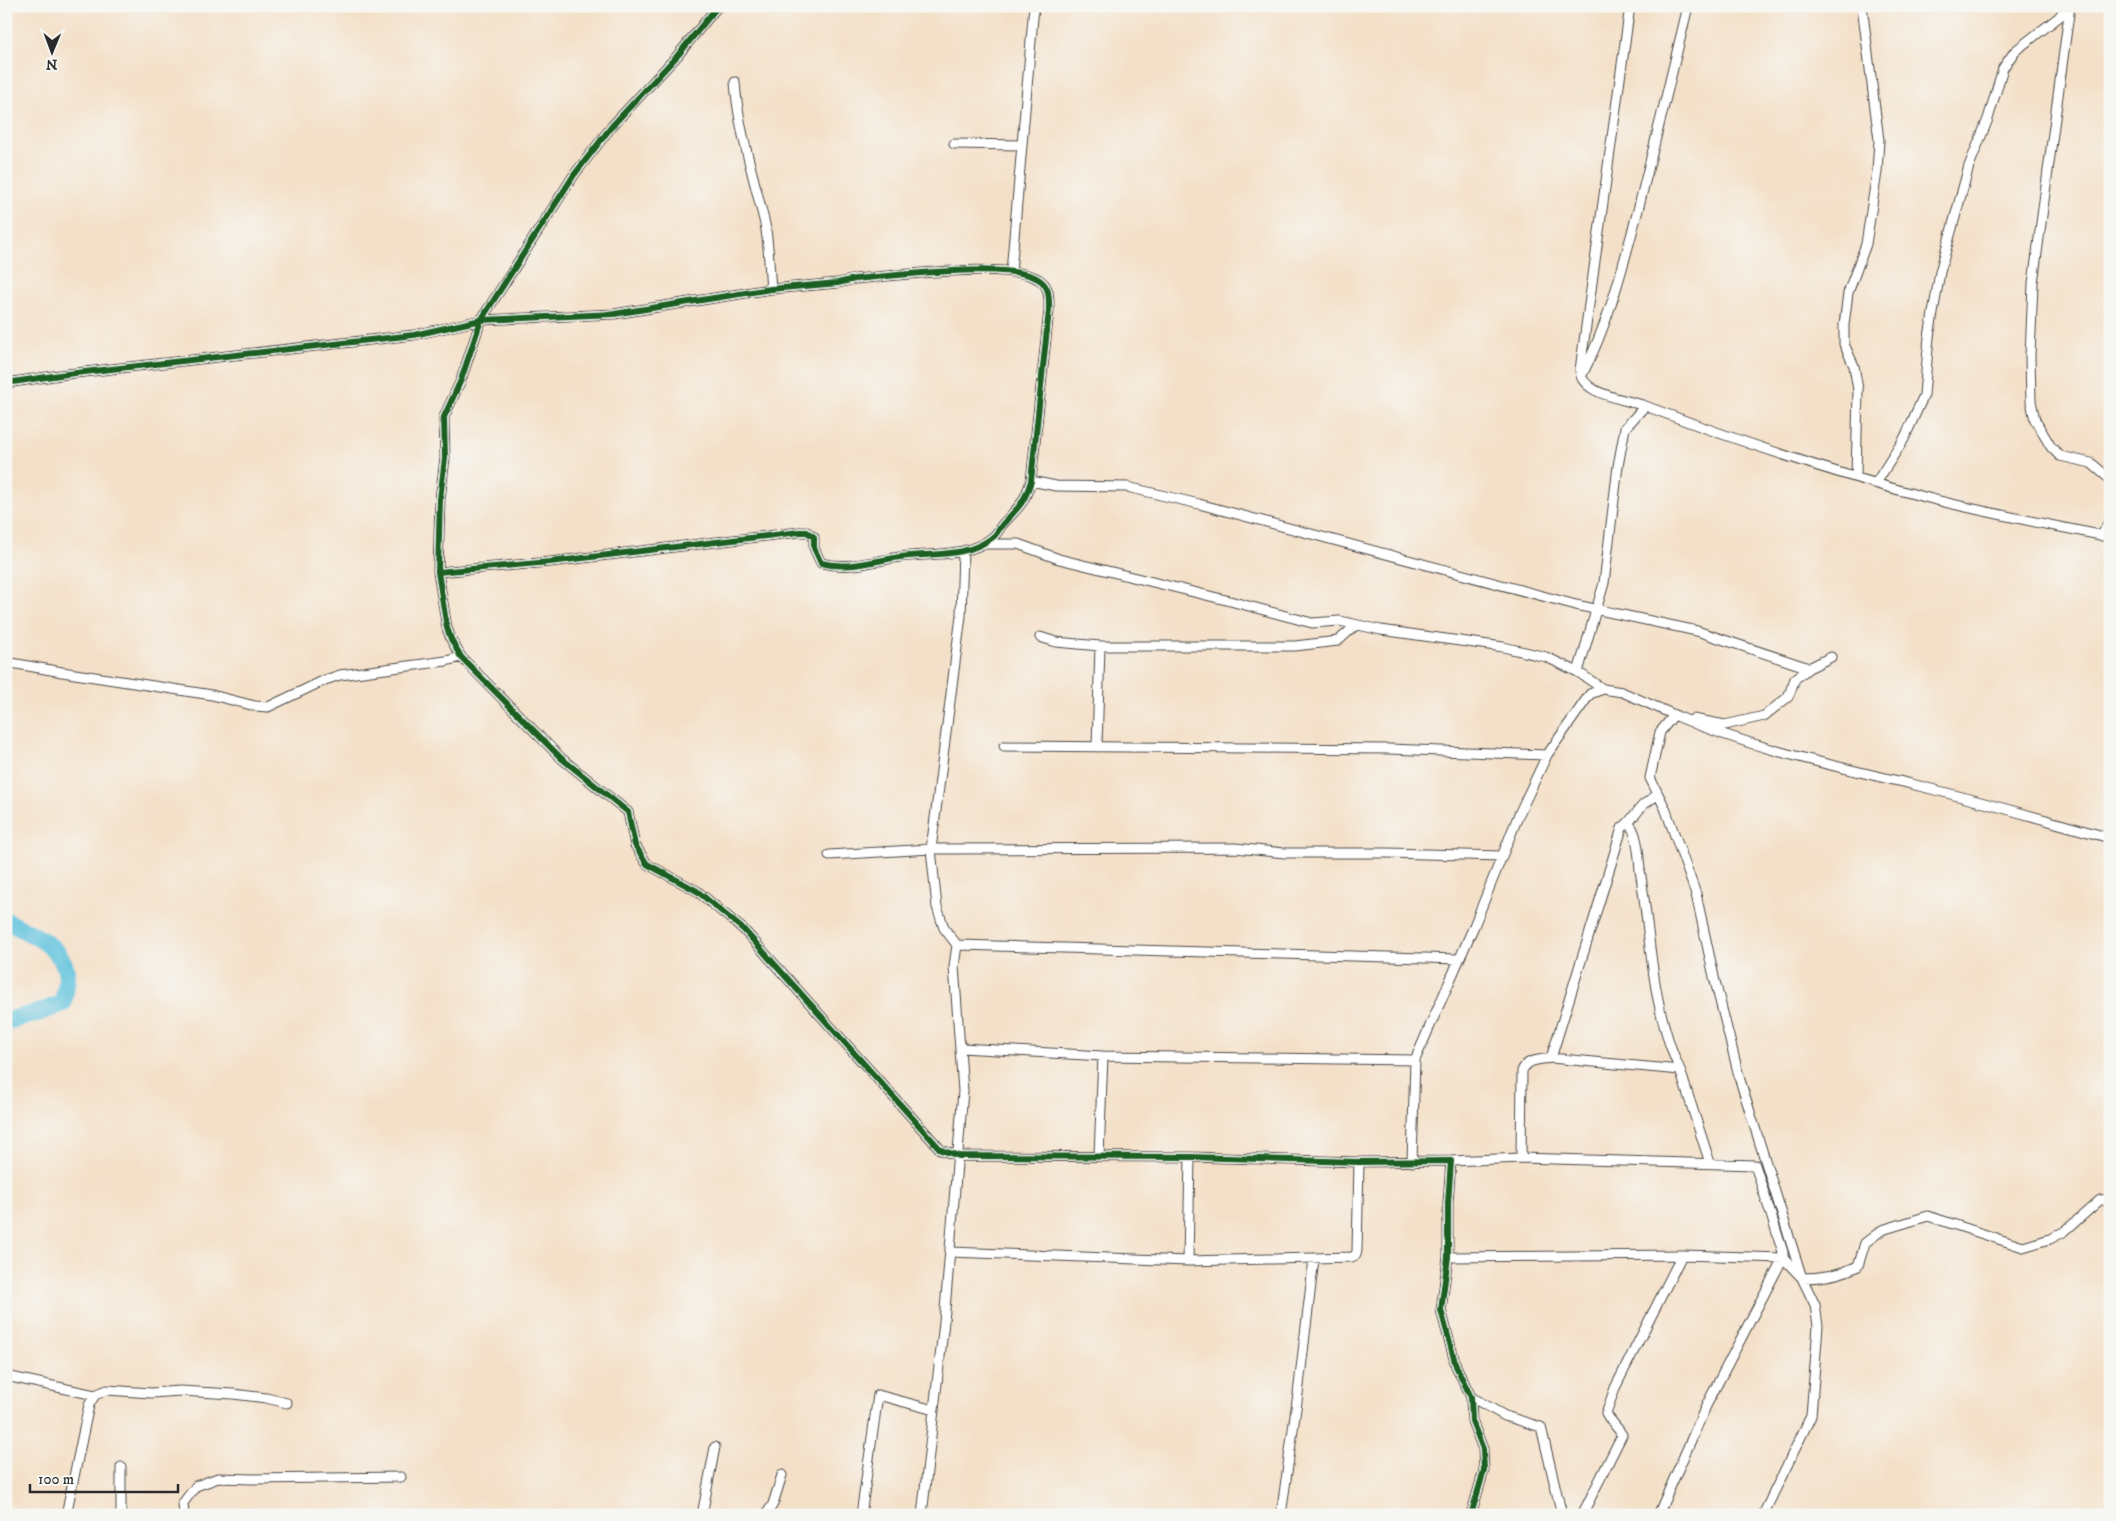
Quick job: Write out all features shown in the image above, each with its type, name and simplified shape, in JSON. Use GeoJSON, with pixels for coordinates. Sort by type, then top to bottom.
{"type":"FeatureCollection","features":[{"type":"Feature","properties":{"kind":"street"},"geometry":{"type":"LineString","coordinates":[[718,6],[678,55],[612,126],[574,175],[481,320],[460,380],[444,417],[446,458],[440,499],[438,572],[448,628],[451,639],[461,657],[561,758],[628,812],[636,845],[647,864],[697,890],[744,930],[941,1150],[959,1156],[1190,1157],[1359,1162],[1521,1158],[1755,1165],[1783,1252],[1783,1258],[1707,1404],[1658,1515]]}},
{"type":"Feature","properties":{"kind":"street"},"geometry":{"type":"LineString","coordinates":[[1011,272],[1034,6]]}},
{"type":"Feature","properties":{"kind":"street"},"geometry":{"type":"LineString","coordinates":[[1580,378],[1586,314],[1630,6]]}},
{"type":"Feature","properties":{"kind":"street"},"geometry":{"type":"LineString","coordinates":[[1580,378],[1602,332],[1623,264],[1662,116],[1688,6]]}},
{"type":"Feature","properties":{"kind":"street"},"geometry":{"type":"LineString","coordinates":[[1856,477],[1858,390],[1854,366],[1844,344],[1844,325],[1848,293],[1866,244],[1877,172],[1879,140],[1862,6]]}},
{"type":"Feature","properties":{"kind":"street"},"geometry":{"type":"LineString","coordinates":[[1876,483],[1904,439],[1924,395],[1929,338],[1940,272],[1969,166],[1988,119],[1994,92],[2003,68],[2015,51],[2060,17],[2069,6]]}},
{"type":"Feature","properties":{"kind":"street"},"geometry":{"type":"LineString","coordinates":[[2069,6],[2033,283],[2030,401],[2035,420],[2051,447],[2060,456],[2091,463],[2110,479]]}},
{"type":"Feature","properties":{"kind":"street"},"geometry":{"type":"LineString","coordinates":[[735,82],[737,111],[743,128],[765,227],[771,290]]}},
{"type":"Feature","properties":{"kind":"street"},"geometry":{"type":"LineString","coordinates":[[954,144],[1021,145]]}},
{"type":"Feature","properties":{"kind":"street"},"geometry":{"type":"LineString","coordinates":[[6,383],[67,374],[414,335],[481,320],[614,314],[771,290],[838,283],[854,279],[977,270],[1022,273],[1038,279],[1046,286],[1049,293],[1049,310],[1031,481],[1022,505],[995,536],[983,544],[963,551],[900,557],[857,565],[834,566],[820,563],[814,548],[814,537],[807,532],[799,532],[550,562],[438,572]]}},
{"type":"Feature","properties":{"kind":"street"},"geometry":{"type":"LineString","coordinates":[[1580,378],[1593,390],[1646,406],[1706,430],[1771,452],[1942,501],[2106,536],[2110,519]]}},
{"type":"Feature","properties":{"kind":"street"},"geometry":{"type":"LineString","coordinates":[[1578,672],[1604,583],[1618,466],[1626,428],[1646,406]]}},
{"type":"Feature","properties":{"kind":"street"},"geometry":{"type":"LineString","coordinates":[[1031,481],[1056,486],[1127,487],[1275,523],[1596,609],[1696,631],[1809,668]]}},
{"type":"Feature","properties":{"kind":"street"},"geometry":{"type":"LineString","coordinates":[[983,544],[1018,544],[1059,559],[1221,598],[1312,624],[1340,621],[1381,630],[1503,647],[1546,656],[1578,672],[1603,689],[1622,692],[1703,728],[1775,751],[1913,785],[2110,838]]}},
{"type":"Feature","properties":{"kind":"street"},"geometry":{"type":"LineString","coordinates":[[922,1515],[950,1252],[964,1091],[954,966],[957,945],[944,928],[937,907],[931,850],[961,616],[963,551]]}},
{"type":"Feature","properties":{"kind":"street"},"geometry":{"type":"LineString","coordinates":[[1040,637],[1056,642],[1100,646],[1295,646],[1338,641],[1356,625]]}},
{"type":"Feature","properties":{"kind":"street"},"geometry":{"type":"LineString","coordinates":[[1097,747],[1100,646]]}},
{"type":"Feature","properties":{"kind":"street"},"geometry":{"type":"LineString","coordinates":[[6,662],[71,674],[212,695],[255,706],[268,707],[325,680],[340,675],[446,661],[461,657]]}},
{"type":"Feature","properties":{"kind":"street"},"geometry":{"type":"LineString","coordinates":[[1674,715],[1724,725],[1764,716],[1788,697],[1796,679],[1809,668],[1831,657]]}},
{"type":"Feature","properties":{"kind":"street"},"geometry":{"type":"LineString","coordinates":[[1412,1162],[1415,1060],[1547,755],[1590,694],[1603,689]]}},
{"type":"Feature","properties":{"kind":"street"},"geometry":{"type":"LineString","coordinates":[[1674,715],[1660,732],[1650,778],[1665,808],[1696,894],[1714,978],[1740,1080],[1802,1278],[1814,1305],[1818,1326],[1811,1416],[1763,1515]]}},
{"type":"Feature","properties":{"kind":"street"},"geometry":{"type":"LineString","coordinates":[[1004,746],[1311,748],[1547,755]]}},
{"type":"Feature","properties":{"kind":"street"},"geometry":{"type":"LineString","coordinates":[[1551,1058],[1622,828],[1643,805],[1658,795]]}},
{"type":"Feature","properties":{"kind":"street"},"geometry":{"type":"LineString","coordinates":[[1628,823],[1634,830],[1653,978],[1665,1032],[1680,1070],[1710,1163]]}},
{"type":"Feature","properties":{"kind":"street"},"geometry":{"type":"LineString","coordinates":[[829,855],[931,850],[1235,848],[1285,853],[1387,852],[1502,856]]}},
{"type":"Feature","properties":{"kind":"street"},"geometry":{"type":"LineString","coordinates":[[957,945],[1459,959]]}},
{"type":"Feature","properties":{"kind":"street"},"geometry":{"type":"LineString","coordinates":[[961,1048],[1103,1056],[1415,1060]]}},
{"type":"Feature","properties":{"kind":"street"},"geometry":{"type":"LineString","coordinates":[[1098,1156],[1103,1056]]}},
{"type":"Feature","properties":{"kind":"street"},"geometry":{"type":"LineString","coordinates":[[1521,1158],[1522,1071],[1525,1064],[1533,1060],[1551,1058],[1680,1070]]}},
{"type":"Feature","properties":{"kind":"street"},"geometry":{"type":"LineString","coordinates":[[1188,1261],[1190,1157]]}},
{"type":"Feature","properties":{"kind":"street"},"geometry":{"type":"LineString","coordinates":[[1451,1161],[1448,1204],[1448,1258],[1441,1310],[1456,1366],[1471,1397],[1472,1421],[1483,1449],[1484,1470],[1471,1515]]}},
{"type":"Feature","properties":{"kind":"street"},"geometry":{"type":"LineString","coordinates":[[950,1252],[1188,1261],[1352,1257],[1356,1255],[1359,1162]]}},
{"type":"Feature","properties":{"kind":"street"},"geometry":{"type":"LineString","coordinates":[[1448,1258],[1682,1255],[1783,1258],[1802,1278],[1821,1278],[1846,1272],[1858,1266],[1865,1242],[1882,1230],[1928,1216],[2023,1247],[2050,1239],[2065,1231],[2100,1200],[2110,1199]]}},
{"type":"Feature","properties":{"kind":"street"},"geometry":{"type":"LineString","coordinates":[[1582,1515],[1622,1435],[1617,1424],[1610,1420],[1606,1413],[1615,1388],[1682,1255]]}},
{"type":"Feature","properties":{"kind":"street"},"geometry":{"type":"LineString","coordinates":[[1281,1515],[1314,1259]]}},
{"type":"Feature","properties":{"kind":"street"},"geometry":{"type":"LineString","coordinates":[[6,1376],[95,1394],[108,1390],[151,1393],[180,1391],[266,1398],[287,1403]]}},
{"type":"Feature","properties":{"kind":"street"},"geometry":{"type":"LineString","coordinates":[[66,1515],[89,1404],[95,1394]]}},
{"type":"Feature","properties":{"kind":"street"},"geometry":{"type":"LineString","coordinates":[[861,1515],[878,1395],[911,1402],[934,1410]]}},
{"type":"Feature","properties":{"kind":"street"},"geometry":{"type":"LineString","coordinates":[[1471,1397],[1505,1416],[1541,1427],[1562,1515]]}},
{"type":"Feature","properties":{"kind":"street"},"geometry":{"type":"LineString","coordinates":[[702,1515],[715,1446]]}},
{"type":"Feature","properties":{"kind":"street"},"geometry":{"type":"LineString","coordinates":[[121,1467],[121,1515]]}},
{"type":"Feature","properties":{"kind":"street"},"geometry":{"type":"LineString","coordinates":[[766,1515],[773,1504],[782,1475]]}},
{"type":"Feature","properties":{"kind":"street"},"geometry":{"type":"LineString","coordinates":[[184,1515],[183,1503],[196,1486],[218,1478],[400,1477]]}},
{"type":"Feature","properties":{"kind":"waterway"},"geometry":{"type":"LineString","coordinates":[[6,921],[44,941],[52,948],[64,965],[67,976],[63,1003],[38,1013],[6,1021]]}},
{"type":"Feature","properties":{"kind":"cycle path"},"geometry":{"type":"LineString","coordinates":[[718,6],[678,55],[612,126],[574,175],[481,320],[461,380],[444,417],[445,458],[440,499],[438,572],[447,628],[451,639],[461,657],[561,758],[628,812],[635,845],[647,864],[697,891],[744,930],[941,1150],[959,1156],[1190,1157],[1359,1162],[1451,1161],[1448,1203],[1448,1257],[1441,1310],[1456,1366],[1471,1397],[1472,1421],[1483,1449],[1484,1470],[1471,1515]]}},
{"type":"Feature","properties":{"kind":"cycle path"},"geometry":{"type":"LineString","coordinates":[[6,383],[67,374],[414,335],[481,320],[614,314],[771,289],[838,283],[855,279],[895,275],[950,271],[1003,271],[1024,274],[1038,279],[1047,288],[1049,310],[1031,481],[1020,505],[994,536],[983,544],[960,552],[900,557],[841,566],[821,563],[814,548],[814,537],[807,532],[799,532],[550,562],[438,572]]}}]}
